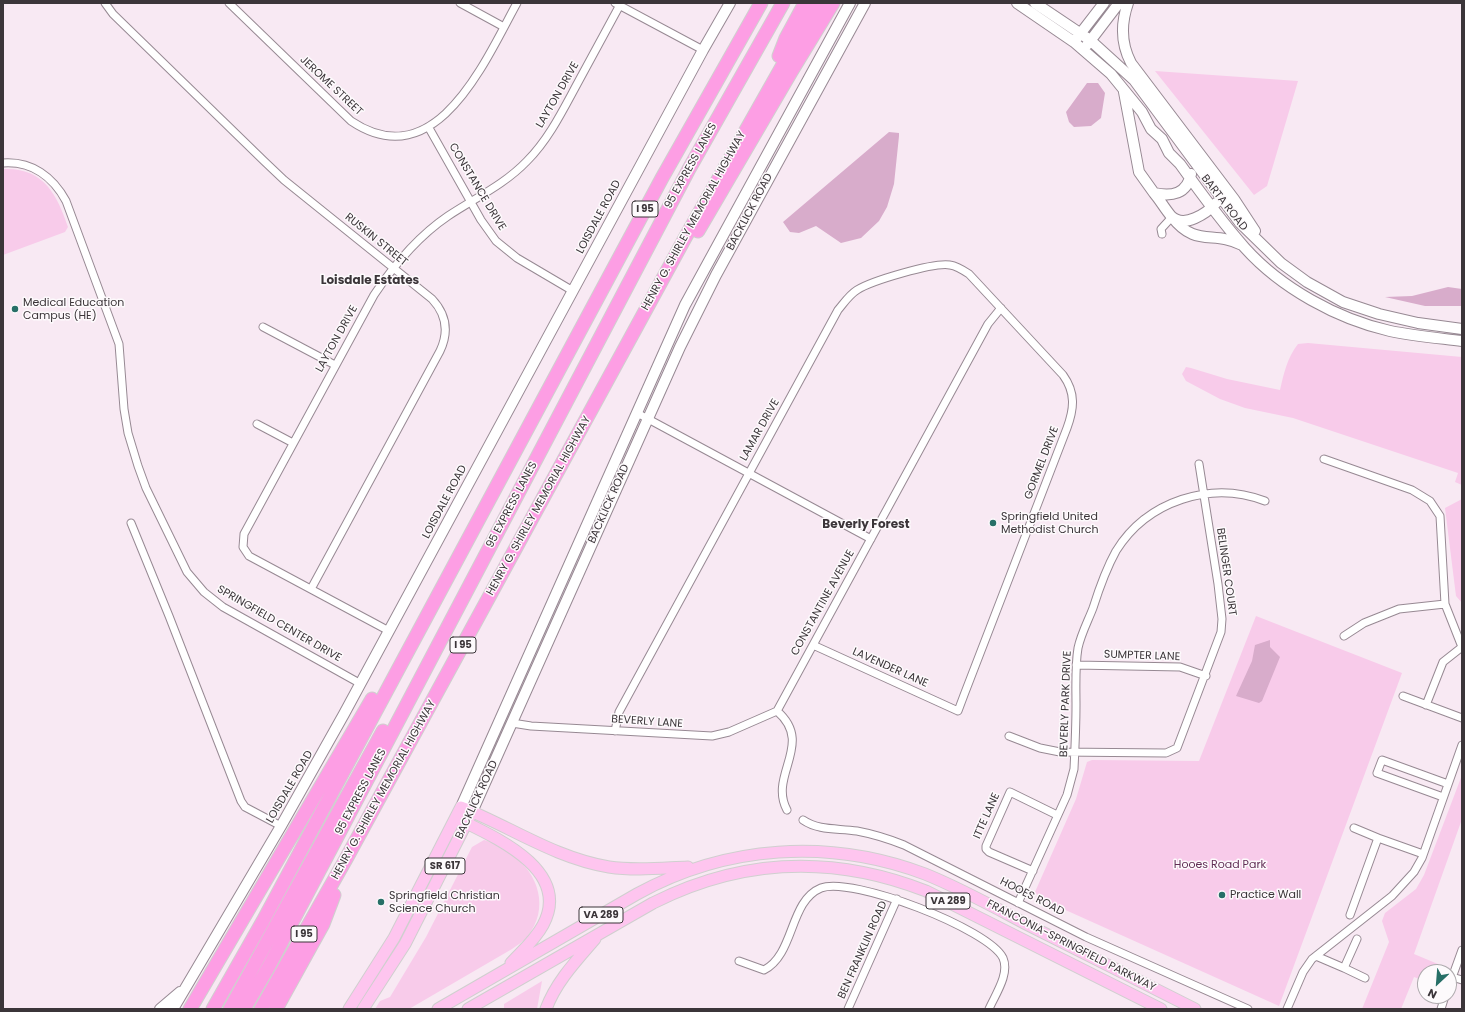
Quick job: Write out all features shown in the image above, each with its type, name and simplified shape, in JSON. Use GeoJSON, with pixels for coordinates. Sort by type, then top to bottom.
{"type":"FeatureCollection","features":[{"type":"Feature","properties":{"kind":"highway","name":"I 95"},"geometry":{"type":"LineString","coordinates":[[213,1009],[263,921],[662,178],[761,3]]}},
{"type":"Feature","properties":{"kind":"highway","name":"95 EXPRESS LANES"},"geometry":{"type":"LineString","coordinates":[[244,1009],[269,966],[688,170],[783,3]]}},
{"type":"Feature","properties":{"kind":"highway"},"geometry":{"type":"LineString","coordinates":[[766,91],[786,38],[805,3]]}},
{"type":"Feature","properties":{"kind":"highway","name":"HENRY G. SHIRLEY MEMORIAL HIGHWAY"},"geometry":{"type":"LineString","coordinates":[[261,1009],[346,859],[766,91],[818,3]]}},
{"type":"Feature","properties":{"kind":"highway"},"geometry":{"type":"LineString","coordinates":[[599,395],[643,330],[714,203],[833,3]]}},
{"type":"Feature","properties":{"kind":"highway"},"geometry":{"type":"LineString","coordinates":[[230,1009],[414,677],[443,635]]}},
{"type":"Feature","properties":{"kind":"highway"},"geometry":{"type":"LineString","coordinates":[[190,1009],[370,704],[408,649]]}},
{"type":"Feature","properties":{"kind":"highway"},"geometry":{"type":"LineString","coordinates":[[276,1009],[323,924],[346,859]]}},
{"type":"Feature","properties":{"kind":"main road","name":"LOISDALE ROAD"},"geometry":{"type":"LineString","coordinates":[[173,1009],[281,826],[361,684],[703,50],[730,3]]}},
{"type":"Feature","properties":{"kind":"main road","name":"BACKLICK ROAD"},"geometry":{"type":"LineString","coordinates":[[349,1009],[394,938],[456,818],[668,341],[703,270],[850,3]]}},
{"type":"Feature","properties":{"kind":"main road","name":"BACKLICK ROAD"},"geometry":{"type":"LineString","coordinates":[[363,1009],[405,944],[472,812],[680,347],[716,276],[865,3]]}},
{"type":"Feature","properties":{"kind":"main road","name":"BARTA ROAD"},"geometry":{"type":"LineString","coordinates":[[1017,3],[1084,49],[1111,74],[1142,112],[1151,129],[1162,139],[1169,153],[1242,245],[1273,274],[1292,288],[1327,308],[1361,322],[1389,331],[1462,341]]}},
{"type":"Feature","properties":{"kind":"main road","name":"BARTA ROAD"},"geometry":{"type":"LineString","coordinates":[[1035,3],[1081,33],[1124,72],[1153,104],[1163,122],[1219,193],[1240,223],[1281,263],[1307,282],[1343,302],[1379,314],[1418,323],[1462,328]]}},
{"type":"Feature","properties":{"kind":"main road"},"geometry":{"type":"LineString","coordinates":[[1074,42],[1104,3]]}},
{"type":"Feature","properties":{"kind":"main road"},"geometry":{"type":"LineString","coordinates":[[1084,49],[1118,3]]}},
{"type":"Feature","properties":{"kind":"main road"},"geometry":{"type":"LineString","coordinates":[[1128,3],[1123,19],[1124,44],[1131,63],[1234,199],[1264,247]]}},
{"type":"Feature","properties":{"kind":"main road"},"geometry":{"type":"LineString","coordinates":[[1124,72],[1149,86]]}},
{"type":"Feature","properties":{"kind":"main road"},"geometry":{"type":"LineString","coordinates":[[1123,88],[1129,113],[1139,172],[1172,217],[1185,231],[1194,235],[1233,240],[1242,245]]}},
{"type":"Feature","properties":{"kind":"main road"},"geometry":{"type":"LineString","coordinates":[[1154,193],[1168,195],[1178,194],[1185,189],[1190,178],[1193,159]]}},
{"type":"Feature","properties":{"kind":"main road"},"geometry":{"type":"LineString","coordinates":[[1172,217],[1182,220],[1190,220],[1199,217],[1212,207],[1218,199],[1219,193]]}},
{"type":"Feature","properties":{"kind":"main road"},"geometry":{"type":"LineString","coordinates":[[461,807],[553,851],[591,863],[631,868],[701,866]]}},
{"type":"Feature","properties":{"kind":"main road"},"geometry":{"type":"LineString","coordinates":[[456,818],[508,845],[526,858],[538,871],[547,891],[548,907],[543,925],[504,971]]}},
{"type":"Feature","properties":{"kind":"main road","name":"FRANCONIA-SPRINGFIELD PARKWAY"},"geometry":{"type":"LineString","coordinates":[[438,1009],[647,888],[701,866],[745,855],[791,851],[848,854],[894,864],[952,886],[1195,1009]]}},
{"type":"Feature","properties":{"kind":"main road","name":"FRANCONIA-SPRINGFIELD PARKWAY"},"geometry":{"type":"LineString","coordinates":[[468,1009],[663,898],[694,884],[721,876],[788,866],[828,867],[850,870],[894,879],[926,891],[1161,1009]]}},
{"type":"Feature","properties":{"kind":"main road"},"geometry":{"type":"LineString","coordinates":[[546,1009],[563,977],[599,934]]}},
{"type":"Feature","properties":{"kind":"main road"},"geometry":{"type":"LineString","coordinates":[[394,938],[405,944]]}},
{"type":"Feature","properties":{"kind":"main road"},"geometry":{"type":"LineString","coordinates":[[160,1009],[181,991],[191,980]]}},
{"type":"Feature","properties":{"kind":"street","name":"RUSKIN STREET"},"geometry":{"type":"LineString","coordinates":[[105,3],[113,14],[279,175],[438,306],[446,321],[445,338],[311,589]]}},
{"type":"Feature","properties":{"kind":"street","name":"JEROME STREET"},"geometry":{"type":"LineString","coordinates":[[229,3],[345,116],[359,127],[378,134],[398,136],[411,134],[429,128],[455,106],[478,75],[517,3]]}},
{"type":"Feature","properties":{"kind":"street"},"geometry":{"type":"LineString","coordinates":[[460,3],[504,27]]}},
{"type":"Feature","properties":{"kind":"street","name":"LAYTON DRIVE"},"geometry":{"type":"LineString","coordinates":[[389,631],[249,556],[244,550],[242,544],[244,534],[374,295],[393,268],[426,233],[510,177],[528,161],[542,144],[559,118],[619,4]]}},
{"type":"Feature","properties":{"kind":"street"},"geometry":{"type":"LineString","coordinates":[[619,4],[703,50]]}},
{"type":"Feature","properties":{"kind":"street","name":"CONSTANCE DRIVE"},"geometry":{"type":"LineString","coordinates":[[429,128],[486,229],[506,251],[573,291]]}},
{"type":"Feature","properties":{"kind":"street","name":"SPRINGFIELD CENTER DRIVE"},"geometry":{"type":"LineString","coordinates":[[3,163],[20,164],[42,173],[58,188],[66,201],[119,344],[124,409],[134,455],[146,488],[187,572],[204,592],[224,608],[361,684]]}},
{"type":"Feature","properties":{"kind":"street"},"geometry":{"type":"LineString","coordinates":[[1162,234],[1161,229],[1172,217]]}},
{"type":"Feature","properties":{"kind":"street","name":"LAMAR DRIVE"},"geometry":{"type":"LineString","coordinates":[[615,731],[619,712],[838,310],[848,297],[858,289],[880,280],[938,265],[950,265],[960,268],[969,274],[1000,308]]}},
{"type":"Feature","properties":{"kind":"street","name":"CONSTANTINE AVENUE"},"geometry":{"type":"LineString","coordinates":[[777,711],[988,324],[1000,308]]}},
{"type":"Feature","properties":{"kind":"street","name":"GORMEL DRIVE"},"geometry":{"type":"LineString","coordinates":[[958,711],[1064,436],[1073,406],[1072,392],[1068,381],[1000,308]]}},
{"type":"Feature","properties":{"kind":"street"},"geometry":{"type":"LineString","coordinates":[[263,327],[335,366]]}},
{"type":"Feature","properties":{"kind":"street"},"geometry":{"type":"LineString","coordinates":[[636,413],[648,418],[871,539]]}},
{"type":"Feature","properties":{"kind":"street"},"geometry":{"type":"LineString","coordinates":[[258,424],[293,443]]}},
{"type":"Feature","properties":{"kind":"street"},"geometry":{"type":"LineString","coordinates":[[1324,459],[1412,490],[1430,501],[1440,516],[1445,604],[1462,647],[1443,662],[1426,705]]}},
{"type":"Feature","properties":{"kind":"street","name":"BELINGER COURT"},"geometry":{"type":"LineString","coordinates":[[1075,752],[1166,753],[1177,748],[1218,642],[1222,619],[1199,464]]}},
{"type":"Feature","properties":{"kind":"street","name":"BEVERLY PARK DRIVE"},"geometry":{"type":"LineString","coordinates":[[1018,903],[1071,781],[1075,752],[1076,665],[1080,641],[1116,551],[1132,531],[1149,516],[1178,500],[1217,492],[1237,493],[1265,501]]}},
{"type":"Feature","properties":{"kind":"street"},"geometry":{"type":"LineString","coordinates":[[131,523],[172,622],[241,801],[245,807],[281,826]]}},
{"type":"Feature","properties":{"kind":"street"},"geometry":{"type":"LineString","coordinates":[[1344,636],[1364,623],[1399,609],[1445,604]]}},
{"type":"Feature","properties":{"kind":"street","name":"LAVENDER LANE"},"geometry":{"type":"LineString","coordinates":[[813,645],[958,711]]}},
{"type":"Feature","properties":{"kind":"street","name":"SUMPTER LANE"},"geometry":{"type":"LineString","coordinates":[[1076,665],[1180,666],[1206,676]]}},
{"type":"Feature","properties":{"kind":"street"},"geometry":{"type":"LineString","coordinates":[[1403,696],[1462,718]]}},
{"type":"Feature","properties":{"kind":"street"},"geometry":{"type":"LineString","coordinates":[[777,711],[786,720],[792,734],[791,756],[782,787],[782,800],[787,810]]}},
{"type":"Feature","properties":{"kind":"street","name":"BEVERLY LANE"},"geometry":{"type":"LineString","coordinates":[[512,723],[531,726],[712,736],[729,732],[777,711]]}},
{"type":"Feature","properties":{"kind":"street"},"geometry":{"type":"LineString","coordinates":[[1010,736],[1040,748],[1060,752],[1075,752]]}},
{"type":"Feature","properties":{"kind":"street"},"geometry":{"type":"LineString","coordinates":[[1289,1008],[1303,972],[1316,956],[1392,896],[1414,872],[1424,854],[1462,745]]}},
{"type":"Feature","properties":{"kind":"street"},"geometry":{"type":"LineString","coordinates":[[1443,797],[1377,772],[1382,760],[1448,784]]}},
{"type":"Feature","properties":{"kind":"street","name":"ITTE LANE"},"geometry":{"type":"LineString","coordinates":[[1033,871],[989,852],[986,849],[986,846],[1010,792],[1057,815]]}},
{"type":"Feature","properties":{"kind":"street","name":"HOOES ROAD"},"geometry":{"type":"LineString","coordinates":[[803,820],[814,827],[855,831],[892,840],[1122,954],[1248,1009]]}},
{"type":"Feature","properties":{"kind":"street"},"geometry":{"type":"LineString","coordinates":[[1354,828],[1424,854]]}},
{"type":"Feature","properties":{"kind":"street"},"geometry":{"type":"LineString","coordinates":[[1350,915],[1378,838]]}},
{"type":"Feature","properties":{"kind":"street"},"geometry":{"type":"LineString","coordinates":[[739,960],[764,970],[772,966],[780,956],[806,900],[821,888],[829,886],[843,886],[875,892],[927,911],[982,938],[1001,954],[1005,965],[1004,972],[989,1009]]}},
{"type":"Feature","properties":{"kind":"street","name":"BEN FRANKLIN ROAD"},"geometry":{"type":"LineString","coordinates":[[848,1009],[897,899]]}},
{"type":"Feature","properties":{"kind":"street"},"geometry":{"type":"LineString","coordinates":[[1344,968],[1357,939]]}},
{"type":"Feature","properties":{"kind":"street"},"geometry":{"type":"LineString","coordinates":[[1457,964],[1462,950]]}},
{"type":"Feature","properties":{"kind":"street"},"geometry":{"type":"LineString","coordinates":[[1316,956],[1366,978]]}},
{"type":"Feature","properties":{"kind":"green space"},"geometry":{"type":"Polygon","coordinates":[[[1155,71],[1298,81],[1267,186],[1254,195],[1155,71]]]}},
{"type":"Feature","properties":{"kind":"green space"},"geometry":{"type":"Polygon","coordinates":[[[3,169],[17,170],[28,173],[38,178],[46,185],[59,204],[64,215],[68,227],[65,232],[3,255],[3,169]]]}},
{"type":"Feature","properties":{"kind":"green space"},"geometry":{"type":"Polygon","coordinates":[[[1308,343],[1462,357],[1462,485],[1455,482],[1458,473],[1293,418],[1245,408],[1220,399],[1186,381],[1182,374],[1186,367],[1227,379],[1280,390],[1286,366],[1294,349],[1298,344],[1308,343]]]}},
{"type":"Feature","properties":{"kind":"green space"},"geometry":{"type":"Polygon","coordinates":[[[1462,499],[1462,603],[1456,596],[1445,508],[1462,499]]]}},
{"type":"Feature","properties":{"kind":"green space","name":"Hooes Road Park"},"geometry":{"type":"Polygon","coordinates":[[[1256,616],[1402,673],[1279,1006],[1041,899],[1035,892],[1076,799],[1087,762],[1092,760],[1199,761],[1256,616]]]}},
{"type":"Feature","properties":{"kind":"green space"},"geometry":{"type":"Polygon","coordinates":[[[1462,775],[1462,819],[1414,954],[1438,964],[1417,964],[1417,978],[1414,977],[1401,1009],[1362,1009],[1389,942],[1382,921],[1385,913],[1416,889],[1424,875],[1462,775]]]}},
{"type":"Feature","properties":{"kind":"green space"},"geometry":{"type":"Polygon","coordinates":[[[484,840],[501,847],[521,862],[529,871],[538,892],[539,903],[538,915],[534,926],[525,939],[512,949],[409,1009],[375,1009],[380,1001],[390,997],[426,937],[472,847],[484,840]]]}},
{"type":"Feature","properties":{"kind":"green space"},"geometry":{"type":"Polygon","coordinates":[[[542,981],[537,1009],[504,1009],[504,1004],[542,981]]]}},
{"type":"Feature","properties":{"kind":"shaded area"},"geometry":{"type":"Polygon","coordinates":[[[1087,83],[1098,83],[1105,93],[1101,118],[1091,126],[1074,127],[1069,122],[1066,112],[1087,83]]]}},
{"type":"Feature","properties":{"kind":"shaded area"},"geometry":{"type":"Polygon","coordinates":[[[889,132],[899,133],[894,184],[887,207],[879,221],[861,238],[841,243],[816,226],[799,233],[790,232],[783,222],[889,132]]]}},
{"type":"Feature","properties":{"kind":"shaded area"},"geometry":{"type":"Polygon","coordinates":[[[1448,287],[1462,289],[1462,306],[1425,306],[1385,297],[1412,296],[1448,287]]]}},
{"type":"Feature","properties":{"kind":"shaded area"},"geometry":{"type":"Polygon","coordinates":[[[1270,640],[1270,647],[1280,657],[1262,701],[1259,703],[1236,696],[1252,661],[1255,645],[1270,640]]]}},
{"type":"Feature","properties":{"kind":"place","name":"Medical Education Campus (HE)"},"geometry":{"type":"Point","coordinates":[15,309]}},
{"type":"Feature","properties":{"kind":"place","name":"Springfield United Methodist Church"},"geometry":{"type":"Point","coordinates":[993,523]}},
{"type":"Feature","properties":{"kind":"place","name":"Practice Wall"},"geometry":{"type":"Point","coordinates":[1222,895]}},
{"type":"Feature","properties":{"kind":"place","name":"Springfield Christian Science Church"},"geometry":{"type":"Point","coordinates":[381,902]}},
{"type":"Feature","properties":{"kind":"district","name":"Loisdale Estates"},"geometry":{"type":"Point","coordinates":[370,281]}},
{"type":"Feature","properties":{"kind":"district","name":"Beverly Forest"},"geometry":{"type":"Point","coordinates":[866,525]}}]}
